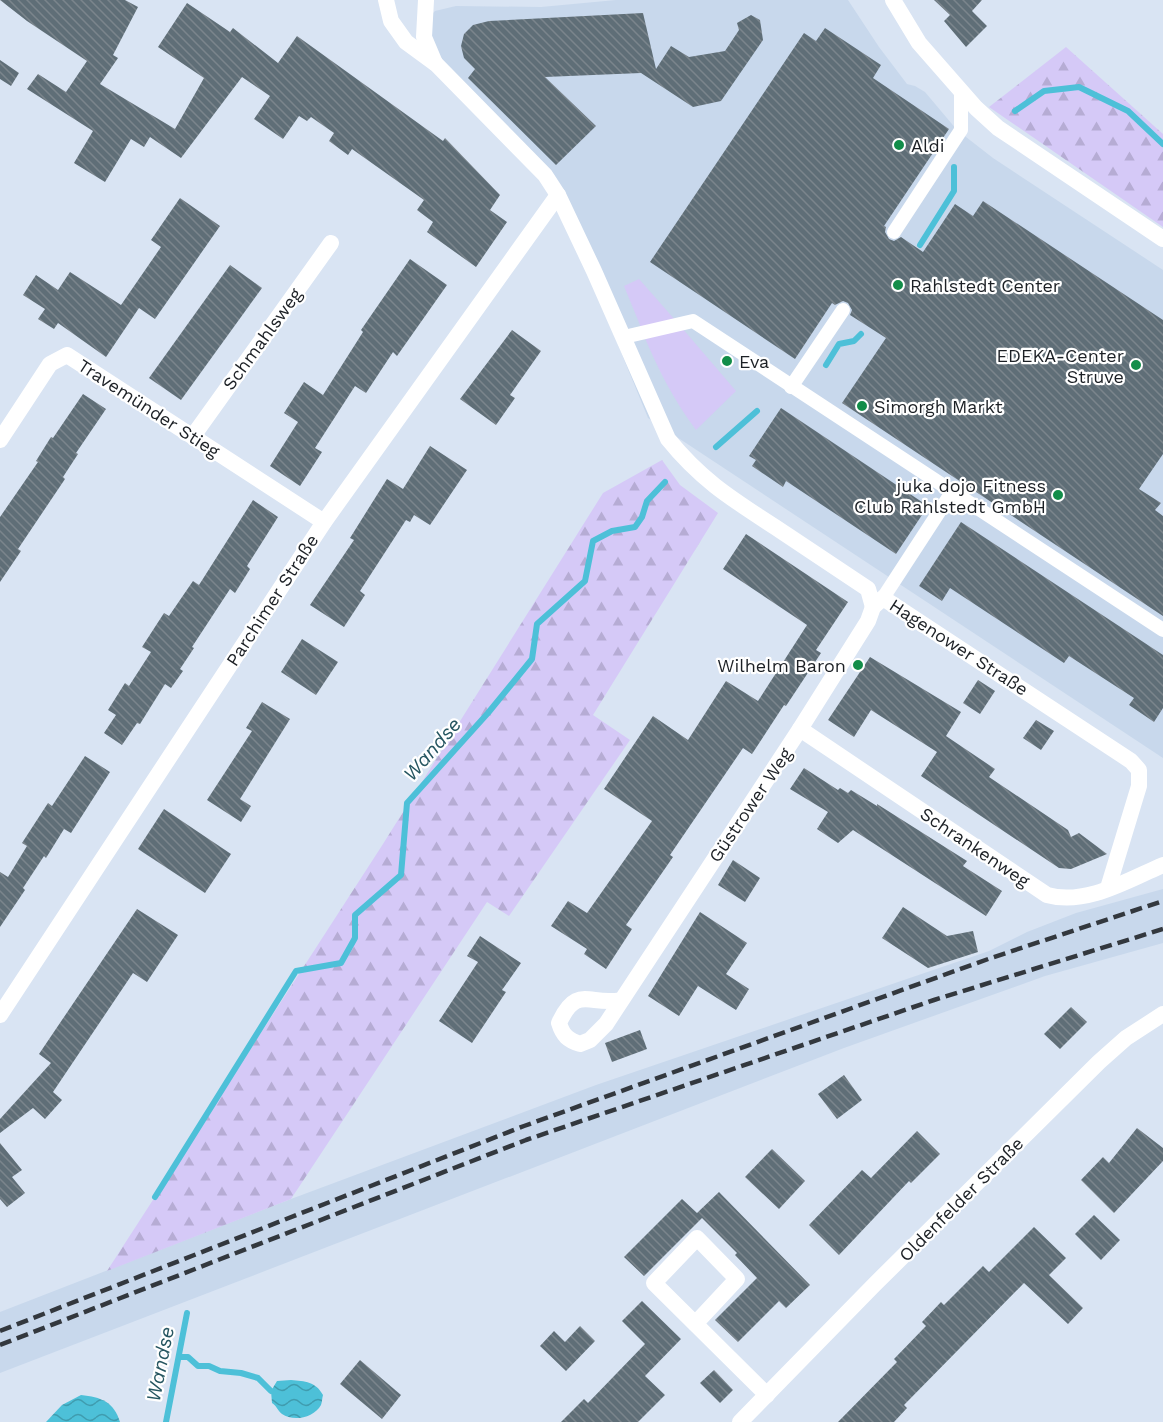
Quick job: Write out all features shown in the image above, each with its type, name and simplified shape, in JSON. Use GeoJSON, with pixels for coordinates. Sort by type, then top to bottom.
{"type":"FeatureCollection","features":[{"type":"Feature","properties":{"kind":"street"},"geometry":{"type":"LineString","coordinates":[[386,0],[391,21],[398,33],[416,51],[436,64]]}},
{"type":"Feature","properties":{"kind":"street"},"geometry":{"type":"LineString","coordinates":[[426,0],[424,37],[436,64]]}},
{"type":"Feature","properties":{"kind":"street"},"geometry":{"type":"LineString","coordinates":[[892,0],[919,43],[961,91],[998,128],[1163,239]]}},
{"type":"Feature","properties":{"kind":"street","name":"Hagenower Straße"},"geometry":{"type":"LineString","coordinates":[[436,64],[545,175],[558,195],[624,337],[668,439],[697,472],[722,492],[868,589],[878,602],[1087,730],[1131,761],[1139,770],[1139,786],[1108,888]]}},
{"type":"Feature","properties":{"kind":"street"},"geometry":{"type":"LineString","coordinates":[[894,232],[961,130],[961,91]]}},
{"type":"Feature","properties":{"kind":"street","name":"Parchimer Straße"},"geometry":{"type":"LineString","coordinates":[[0,1015],[324,522],[558,195]]}},
{"type":"Feature","properties":{"kind":"street","name":"Schmahlsweg"},"geometry":{"type":"LineString","coordinates":[[193,436],[331,243]]}},
{"type":"Feature","properties":{"kind":"street"},"geometry":{"type":"LineString","coordinates":[[791,387],[843,310]]}},
{"type":"Feature","properties":{"kind":"street"},"geometry":{"type":"LineString","coordinates":[[624,337],[693,321],[1163,630]]}},
{"type":"Feature","properties":{"kind":"street","name":"Travemünder Stieg"},"geometry":{"type":"LineString","coordinates":[[0,440],[50,364],[67,355],[324,522]]}},
{"type":"Feature","properties":{"kind":"street"},"geometry":{"type":"LineString","coordinates":[[878,602],[952,492]]}},
{"type":"Feature","properties":{"kind":"street","name":"Güstrower Weg"},"geometry":{"type":"LineString","coordinates":[[621,1000],[800,729],[878,602]]}},
{"type":"Feature","properties":{"kind":"street","name":"Schrankenweg"},"geometry":{"type":"LineString","coordinates":[[800,729],[1047,896],[1063,900],[1070,899],[1108,888],[1163,865]]}},
{"type":"Feature","properties":{"kind":"street","name":"Oldenfelder Straße"},"geometry":{"type":"LineString","coordinates":[[740,1422],[874,1285],[1099,1062],[1126,1038],[1163,1014]]}},
{"type":"Feature","properties":{"kind":"street"},"geometry":{"type":"LineString","coordinates":[[695,1323],[737,1279],[697,1238],[654,1282],[695,1323],[767,1395]]}},
{"type":"Feature","properties":{"kind":"shaded area"},"geometry":{"type":"Polygon","coordinates":[[[616,0],[848,0],[907,84],[925,92],[957,130],[993,158],[1163,270],[1163,758],[648,418],[562,208],[550,186],[425,60],[422,24],[435,11],[456,6],[541,7],[616,0]]]}},
{"type":"Feature","properties":{"kind":"shaded area"},"geometry":{"type":"Polygon","coordinates":[[[1163,889],[1163,943],[1045,976],[844,1048],[0,1373],[0,1312],[291,1199],[596,1085],[989,951],[1027,932],[1076,913],[1163,889]]]}},
{"type":"Feature","properties":{"kind":"green space"},"geometry":{"type":"Polygon","coordinates":[[[1066,47],[1163,134],[1163,227],[989,107],[1066,47]]]}},
{"type":"Feature","properties":{"kind":"green space"},"geometry":{"type":"Polygon","coordinates":[[[639,279],[676,321],[642,330],[624,286],[639,279]]]}},
{"type":"Feature","properties":{"kind":"green space"},"geometry":{"type":"Polygon","coordinates":[[[682,328],[736,391],[696,430],[667,385],[644,336],[682,328]]]}},
{"type":"Feature","properties":{"kind":"green space"},"geometry":{"type":"Polygon","coordinates":[[[662,460],[680,485],[718,513],[593,715],[630,740],[509,916],[487,902],[291,1199],[107,1271],[383,844],[603,493],[662,460]]]}},
{"type":"Feature","properties":{"kind":"water"},"geometry":{"type":"Polygon","coordinates":[[[291,1380],[310,1383],[317,1387],[323,1395],[321,1405],[314,1413],[292,1418],[282,1414],[272,1403],[271,1391],[277,1381],[291,1380]]]}},
{"type":"Feature","properties":{"kind":"water"},"geometry":{"type":"Polygon","coordinates":[[[81,1395],[95,1397],[106,1402],[114,1410],[120,1422],[46,1422],[62,1405],[81,1395]]]}},
{"type":"Feature","properties":{"kind":"building"},"geometry":{"type":"Polygon","coordinates":[[[0,0],[125,0],[138,7],[113,55],[118,58],[100,84],[175,129],[204,78],[158,47],[187,3],[230,32],[233,28],[278,63],[297,36],[443,141],[445,138],[500,195],[490,210],[507,222],[476,267],[427,232],[433,222],[417,210],[424,200],[352,149],[348,155],[329,141],[334,133],[311,117],[307,121],[299,116],[283,139],[254,119],[270,96],[242,77],[181,158],[150,137],[144,147],[131,139],[105,182],[74,163],[93,131],[27,89],[38,74],[66,92],[87,61],[0,0]]]}},
{"type":"Feature","properties":{"kind":"building"},"geometry":{"type":"Polygon","coordinates":[[[934,0],[982,0],[972,11],[987,26],[966,47],[944,21],[950,15],[934,0]]]}},
{"type":"Feature","properties":{"kind":"building"},"geometry":{"type":"Polygon","coordinates":[[[643,13],[656,69],[671,46],[689,57],[725,51],[739,30],[737,23],[751,15],[760,20],[763,40],[721,101],[693,107],[641,73],[545,77],[596,126],[556,165],[468,78],[475,69],[464,58],[461,46],[464,34],[473,25],[489,21],[643,13]]]}},
{"type":"Feature","properties":{"kind":"building","name":"Rahlstedt Center"},"geometry":{"type":"Polygon","coordinates":[[[825,28],[881,65],[873,78],[949,129],[884,226],[889,239],[894,241],[901,237],[923,252],[955,204],[973,216],[983,201],[1163,320],[1163,454],[1139,489],[1161,503],[1155,510],[1163,516],[1163,616],[842,403],[886,338],[850,315],[852,310],[848,303],[843,301],[835,305],[832,303],[795,359],[650,262],[804,33],[816,41],[825,28]]]}},
{"type":"Feature","properties":{"kind":"building"},"geometry":{"type":"Polygon","coordinates":[[[0,60],[19,73],[11,86],[0,79],[0,60]]]}},
{"type":"Feature","properties":{"kind":"building"},"geometry":{"type":"Polygon","coordinates":[[[180,198],[220,226],[155,319],[139,308],[106,357],[58,323],[54,329],[38,319],[45,309],[23,295],[36,275],[58,290],[70,272],[121,305],[161,247],[151,240],[180,198]]]}},
{"type":"Feature","properties":{"kind":"building"},"geometry":{"type":"Polygon","coordinates":[[[410,259],[447,285],[397,356],[393,352],[366,393],[355,386],[315,448],[322,452],[300,486],[270,466],[298,422],[284,413],[304,382],[323,395],[363,332],[361,330],[410,259]]]}},
{"type":"Feature","properties":{"kind":"building"},"geometry":{"type":"Polygon","coordinates":[[[230,265],[262,288],[181,400],[149,378],[230,265]]]}},
{"type":"Feature","properties":{"kind":"building"},"geometry":{"type":"Polygon","coordinates":[[[512,330],[541,351],[510,395],[515,398],[496,425],[460,399],[512,330]]]}},
{"type":"Feature","properties":{"kind":"building"},"geometry":{"type":"Polygon","coordinates":[[[83,394],[106,409],[76,453],[78,454],[63,477],[65,479],[18,549],[21,551],[0,582],[0,517],[38,462],[36,461],[51,437],[53,438],[83,394]]]}},
{"type":"Feature","properties":{"kind":"building"},"geometry":{"type":"Polygon","coordinates":[[[781,408],[928,506],[896,554],[786,481],[783,487],[752,466],[756,460],[749,456],[781,408]]]}},
{"type":"Feature","properties":{"kind":"building"},"geometry":{"type":"Polygon","coordinates":[[[430,446],[467,470],[430,525],[414,515],[410,522],[406,520],[360,591],[365,595],[344,627],[310,605],[354,540],[350,538],[387,479],[403,489],[430,446]]]}},
{"type":"Feature","properties":{"kind":"building"},"geometry":{"type":"Polygon","coordinates":[[[253,500],[278,517],[247,566],[250,569],[235,593],[230,589],[192,647],[194,648],[180,669],[183,671],[171,688],[165,684],[140,724],[137,723],[122,745],[104,733],[116,715],[108,710],[125,683],[129,686],[151,652],[142,647],[164,613],[169,616],[193,581],[199,585],[253,500]]]}},
{"type":"Feature","properties":{"kind":"building"},"geometry":{"type":"Polygon","coordinates":[[[961,522],[1163,655],[1163,708],[1154,722],[1129,705],[1134,698],[1069,656],[1064,663],[950,588],[942,601],[919,586],[961,522]]]}},
{"type":"Feature","properties":{"kind":"building"},"geometry":{"type":"Polygon","coordinates":[[[746,534],[848,602],[816,650],[821,653],[786,706],[784,705],[752,754],[743,748],[670,855],[673,857],[626,925],[632,929],[606,969],[584,954],[587,949],[551,926],[568,901],[587,913],[652,821],[604,789],[653,716],[688,740],[726,681],[758,701],[807,625],[723,569],[746,534]]]}},
{"type":"Feature","properties":{"kind":"building"},"geometry":{"type":"Polygon","coordinates":[[[302,639],[338,662],[316,695],[281,672],[302,639]]]}},
{"type":"Feature","properties":{"kind":"building"},"geometry":{"type":"Polygon","coordinates":[[[870,657],[961,712],[946,736],[995,769],[989,777],[1068,830],[1071,837],[1079,833],[1107,854],[1071,869],[1059,868],[921,776],[937,752],[871,710],[854,737],[828,720],[870,657]]]}},
{"type":"Feature","properties":{"kind":"building"},"geometry":{"type":"Polygon","coordinates":[[[978,680],[995,691],[980,714],[963,703],[978,680]]]}},
{"type":"Feature","properties":{"kind":"building"},"geometry":{"type":"Polygon","coordinates":[[[262,702],[290,719],[240,799],[251,806],[241,822],[207,800],[252,731],[246,728],[262,702]]]}},
{"type":"Feature","properties":{"kind":"building"},"geometry":{"type":"Polygon","coordinates":[[[1036,720],[1054,731],[1041,750],[1023,738],[1036,720]]]}},
{"type":"Feature","properties":{"kind":"building"},"geometry":{"type":"Polygon","coordinates":[[[85,756],[110,772],[71,833],[64,829],[46,858],[44,856],[0,927],[0,872],[8,877],[27,846],[22,843],[48,803],[52,806],[85,756]]]}},
{"type":"Feature","properties":{"kind":"building"},"geometry":{"type":"Polygon","coordinates":[[[804,768],[838,790],[840,788],[848,793],[851,790],[877,806],[877,804],[967,861],[963,866],[1002,891],[986,916],[853,830],[838,843],[817,829],[828,812],[790,789],[804,768]]]}},
{"type":"Feature","properties":{"kind":"building"},"geometry":{"type":"Polygon","coordinates":[[[164,809],[231,854],[205,893],[138,849],[164,809]]]}},
{"type":"Feature","properties":{"kind":"building"},"geometry":{"type":"Polygon","coordinates":[[[733,860],[760,878],[745,902],[718,885],[733,860]]]}},
{"type":"Feature","properties":{"kind":"building"},"geometry":{"type":"Polygon","coordinates":[[[903,907],[947,936],[973,931],[978,952],[928,968],[882,938],[903,907]]]}},
{"type":"Feature","properties":{"kind":"building"},"geometry":{"type":"Polygon","coordinates":[[[137,909],[178,935],[147,982],[133,973],[53,1092],[62,1100],[45,1119],[33,1108],[0,1133],[0,1119],[51,1063],[39,1054],[137,909]]]}},
{"type":"Feature","properties":{"kind":"building"},"geometry":{"type":"Polygon","coordinates":[[[700,912],[747,943],[726,974],[749,989],[736,1010],[698,986],[679,1016],[648,996],[700,912]]]}},
{"type":"Feature","properties":{"kind":"building"},"geometry":{"type":"Polygon","coordinates":[[[480,936],[521,963],[502,990],[506,992],[472,1043],[439,1021],[478,962],[467,956],[480,936]]]}},
{"type":"Feature","properties":{"kind":"building"},"geometry":{"type":"Polygon","coordinates":[[[1071,1007],[1087,1022],[1060,1049],[1044,1034],[1071,1007]]]}},
{"type":"Feature","properties":{"kind":"building"},"geometry":{"type":"Polygon","coordinates":[[[640,1030],[647,1049],[612,1062],[605,1043],[640,1030]]]}},
{"type":"Feature","properties":{"kind":"building"},"geometry":{"type":"Polygon","coordinates":[[[844,1075],[862,1100],[837,1119],[818,1094],[844,1075]]]}},
{"type":"Feature","properties":{"kind":"building"},"geometry":{"type":"Polygon","coordinates":[[[1137,1128],[1163,1148],[1163,1161],[1114,1213],[1081,1180],[1103,1157],[1109,1163],[1137,1128]]]}},
{"type":"Feature","properties":{"kind":"building"},"geometry":{"type":"Polygon","coordinates":[[[917,1131],[940,1154],[911,1183],[909,1181],[839,1255],[809,1225],[862,1170],[871,1178],[917,1131]]]}},
{"type":"Feature","properties":{"kind":"building"},"geometry":{"type":"Polygon","coordinates":[[[0,1143],[22,1170],[12,1177],[25,1193],[7,1207],[0,1199],[0,1143]]]}},
{"type":"Feature","properties":{"kind":"building"},"geometry":{"type":"Polygon","coordinates":[[[772,1149],[805,1181],[779,1209],[745,1177],[772,1149]]]}},
{"type":"Feature","properties":{"kind":"building"},"geometry":{"type":"Polygon","coordinates":[[[719,1192],[810,1285],[786,1308],[779,1301],[738,1342],[715,1320],[757,1278],[735,1255],[737,1253],[702,1218],[644,1276],[624,1257],[682,1199],[697,1213],[719,1192]]]}},
{"type":"Feature","properties":{"kind":"building"},"geometry":{"type":"Polygon","coordinates":[[[1094,1215],[1120,1240],[1101,1260],[1075,1234],[1094,1215]]]}},
{"type":"Feature","properties":{"kind":"building"},"geometry":{"type":"Polygon","coordinates":[[[1034,1227],[1066,1258],[1049,1275],[1083,1308],[1068,1324],[1024,1283],[904,1405],[907,1408],[894,1422],[838,1422],[897,1362],[894,1359],[926,1326],[922,1322],[941,1302],[944,1305],[983,1266],[989,1272],[1034,1227]]]}},
{"type":"Feature","properties":{"kind":"building"},"geometry":{"type":"Polygon","coordinates":[[[642,1301],[681,1339],[645,1376],[665,1395],[638,1422],[561,1422],[584,1399],[588,1403],[645,1344],[622,1321],[642,1301]]]}},
{"type":"Feature","properties":{"kind":"building"},"geometry":{"type":"Polygon","coordinates":[[[580,1326],[595,1341],[566,1371],[540,1346],[554,1331],[565,1342],[580,1326]]]}},
{"type":"Feature","properties":{"kind":"building"},"geometry":{"type":"Polygon","coordinates":[[[360,1360],[401,1395],[382,1419],[340,1384],[360,1360]]]}},
{"type":"Feature","properties":{"kind":"building"},"geometry":{"type":"Polygon","coordinates":[[[714,1370],[733,1390],[720,1403],[700,1383],[714,1370]]]}},
{"type":"Feature","properties":{"kind":"waterway","name":"Wandse"},"geometry":{"type":"LineString","coordinates":[[1015,111],[1044,91],[1079,87],[1128,111],[1163,144]]}},
{"type":"Feature","properties":{"kind":"waterway","name":"Wandse"},"geometry":{"type":"LineString","coordinates":[[920,245],[954,191],[954,167]]}},
{"type":"Feature","properties":{"kind":"waterway","name":"Wandse"},"geometry":{"type":"LineString","coordinates":[[826,365],[839,344],[854,341],[861,334]]}},
{"type":"Feature","properties":{"kind":"waterway","name":"Wandse"},"geometry":{"type":"LineString","coordinates":[[716,447],[757,411]]}},
{"type":"Feature","properties":{"kind":"waterway","name":"Wandse"},"geometry":{"type":"LineString","coordinates":[[155,1197],[296,971],[341,963],[355,938],[355,915],[401,875],[407,803],[488,713],[532,659],[537,624],[585,581],[593,541],[612,531],[635,527],[642,517],[647,501],[665,482]]}},
{"type":"Feature","properties":{"kind":"waterway","name":"Wandse"},"geometry":{"type":"LineString","coordinates":[[166,1422],[187,1313]]}},
{"type":"Feature","properties":{"kind":"waterway"},"geometry":{"type":"LineString","coordinates":[[179,1357],[188,1357],[198,1366],[209,1366],[220,1371],[241,1373],[258,1378],[271,1391]]}},
{"type":"Feature","properties":{"kind":"railway"},"geometry":{"type":"LineString","coordinates":[[0,1331],[524,1126],[991,958],[1163,901]]}},
{"type":"Feature","properties":{"kind":"railway"},"geometry":{"type":"LineString","coordinates":[[0,1345],[526,1140],[934,1000],[1163,929]]}},
{"type":"Feature","properties":{"kind":"place","name":"Aldi"},"geometry":{"type":"Point","coordinates":[899,145]}},
{"type":"Feature","properties":{"kind":"place","name":"Rahlstedt Center"},"geometry":{"type":"Point","coordinates":[898,285]}},
{"type":"Feature","properties":{"kind":"place","name":"Eva"},"geometry":{"type":"Point","coordinates":[727,361]}},
{"type":"Feature","properties":{"kind":"place","name":"EDEKA-Center Struve"},"geometry":{"type":"Point","coordinates":[1136,365]}},
{"type":"Feature","properties":{"kind":"place","name":"Simorgh Markt"},"geometry":{"type":"Point","coordinates":[862,406]}},
{"type":"Feature","properties":{"kind":"place","name":"juka dojo Fitness Club Rahlstedt GmbH"},"geometry":{"type":"Point","coordinates":[1058,495]}},
{"type":"Feature","properties":{"kind":"place","name":"Wilhelm Baron"},"geometry":{"type":"Point","coordinates":[858,665]}}]}
